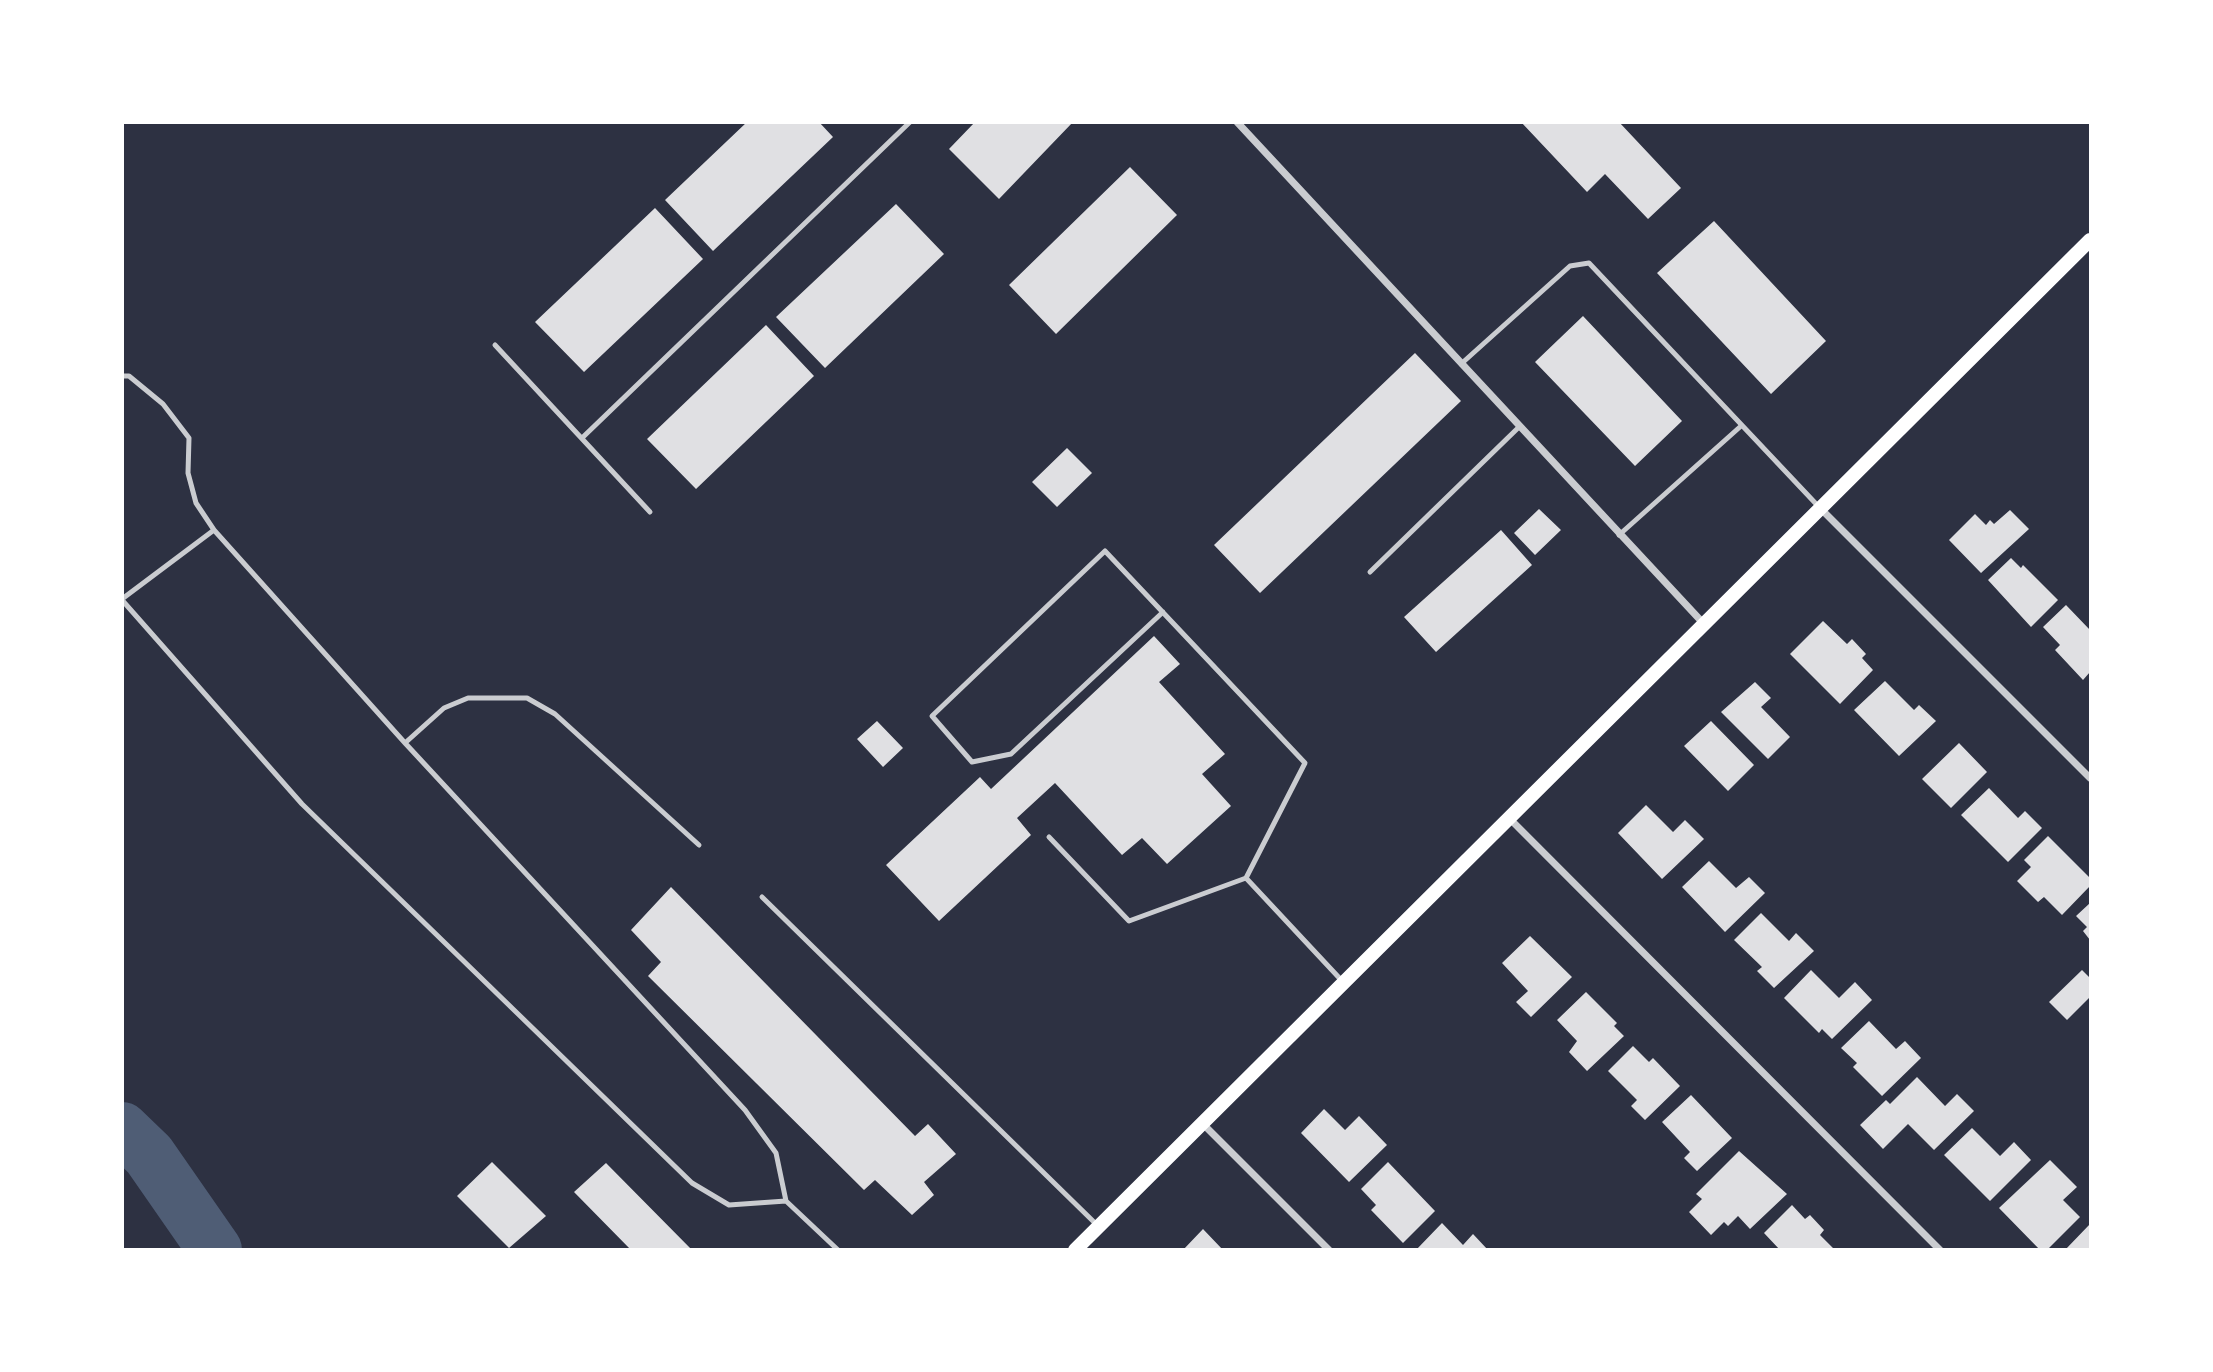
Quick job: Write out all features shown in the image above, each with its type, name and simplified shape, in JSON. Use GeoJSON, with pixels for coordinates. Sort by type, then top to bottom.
{"type":"FeatureCollection","features":[{"type":"Feature","properties":{"kind":"main road"},"geometry":{"type":"LineString","coordinates":[[1075,1250],[2091,240]]}},
{"type":"Feature","properties":{"kind":"street"},"geometry":{"type":"LineString","coordinates":[[1237,122],[1619,535],[1705,624]]}},
{"type":"Feature","properties":{"kind":"street"},"geometry":{"type":"LineString","coordinates":[[1822,510],[2091,778]]}},
{"type":"Feature","properties":{"kind":"street"},"geometry":{"type":"LineString","coordinates":[[1510,819],[1940,1250]]}},
{"type":"Feature","properties":{"kind":"street"},"geometry":{"type":"LineString","coordinates":[[1201,1122],[1329,1250]]}},
{"type":"Feature","properties":{"kind":"lane"},"geometry":{"type":"LineString","coordinates":[[582,438],[910,122]]}},
{"type":"Feature","properties":{"kind":"lane"},"geometry":{"type":"LineString","coordinates":[[1461,364],[1570,266],[1590,263],[1822,510]]}},
{"type":"Feature","properties":{"kind":"lane"},"geometry":{"type":"LineString","coordinates":[[495,345],[650,512]]}},
{"type":"Feature","properties":{"kind":"lane"},"geometry":{"type":"LineString","coordinates":[[122,376],[129,376],[163,404],[189,438],[188,473],[196,503],[214,530],[405,743],[745,1110],[776,1153],[786,1201],[838,1250]]}},
{"type":"Feature","properties":{"kind":"lane"},"geometry":{"type":"LineString","coordinates":[[1619,535],[1741,426]]}},
{"type":"Feature","properties":{"kind":"lane"},"geometry":{"type":"LineString","coordinates":[[1370,572],[1519,427]]}},
{"type":"Feature","properties":{"kind":"lane"},"geometry":{"type":"LineString","coordinates":[[214,530],[122,599],[302,804],[692,1183],[729,1205],[786,1201]]}},
{"type":"Feature","properties":{"kind":"lane"},"geometry":{"type":"LineString","coordinates":[[1049,837],[1129,921],[1245,878],[1305,763],[1163,612],[1105,551],[932,716],[972,762],[1012,754],[1163,612]]}},
{"type":"Feature","properties":{"kind":"lane"},"geometry":{"type":"LineString","coordinates":[[405,743],[444,708],[468,698],[527,698],[555,714],[699,845]]}},
{"type":"Feature","properties":{"kind":"lane"},"geometry":{"type":"LineString","coordinates":[[1245,878],[1344,983]]}},
{"type":"Feature","properties":{"kind":"lane"},"geometry":{"type":"LineString","coordinates":[[762,897],[1098,1227]]}},
{"type":"Feature","properties":{"kind":"building"},"geometry":{"type":"Polygon","coordinates":[[[747,122],[819,122],[833,137],[713,251],[665,200],[747,122]]]}},
{"type":"Feature","properties":{"kind":"building"},"geometry":{"type":"Polygon","coordinates":[[[975,122],[1073,122],[999,199],[949,149],[975,122]]]}},
{"type":"Feature","properties":{"kind":"building"},"geometry":{"type":"Polygon","coordinates":[[[1521,122],[1619,122],[1681,188],[1648,219],[1605,174],[1587,192],[1521,122]]]}},
{"type":"Feature","properties":{"kind":"building"},"geometry":{"type":"Polygon","coordinates":[[[1130,167],[1177,215],[1056,334],[1009,285],[1130,167]]]}},
{"type":"Feature","properties":{"kind":"building"},"geometry":{"type":"Polygon","coordinates":[[[896,204],[944,254],[825,368],[776,317],[896,204]]]}},
{"type":"Feature","properties":{"kind":"building"},"geometry":{"type":"Polygon","coordinates":[[[655,208],[703,259],[584,372],[535,322],[655,208]]]}},
{"type":"Feature","properties":{"kind":"building"},"geometry":{"type":"Polygon","coordinates":[[[1714,221],[1826,341],[1771,394],[1657,273],[1714,221]]]}},
{"type":"Feature","properties":{"kind":"building"},"geometry":{"type":"Polygon","coordinates":[[[1583,316],[1682,421],[1635,466],[1535,362],[1583,316]]]}},
{"type":"Feature","properties":{"kind":"building"},"geometry":{"type":"Polygon","coordinates":[[[766,325],[814,376],[696,489],[647,439],[766,325]]]}},
{"type":"Feature","properties":{"kind":"building"},"geometry":{"type":"Polygon","coordinates":[[[1415,353],[1461,401],[1260,593],[1214,545],[1415,353]]]}},
{"type":"Feature","properties":{"kind":"building"},"geometry":{"type":"Polygon","coordinates":[[[1067,448],[1092,473],[1057,507],[1032,482],[1067,448]]]}},
{"type":"Feature","properties":{"kind":"building"},"geometry":{"type":"Polygon","coordinates":[[[1539,509],[1561,530],[1535,555],[1514,533],[1539,509]]]}},
{"type":"Feature","properties":{"kind":"building"},"geometry":{"type":"Polygon","coordinates":[[[2010,510],[2029,529],[1981,573],[1949,540],[1975,514],[1986,525],[1990,520],[1994,524],[2010,510]]]}},
{"type":"Feature","properties":{"kind":"building"},"geometry":{"type":"Polygon","coordinates":[[[1501,530],[1532,565],[1436,652],[1404,617],[1501,530]]]}},
{"type":"Feature","properties":{"kind":"building"},"geometry":{"type":"Polygon","coordinates":[[[2011,558],[2021,568],[2023,565],[2058,600],[2031,627],[1988,580],[2011,558]]]}},
{"type":"Feature","properties":{"kind":"building"},"geometry":{"type":"Polygon","coordinates":[[[2066,605],[2090,630],[2090,672],[2083,680],[2055,650],[2060,645],[2043,627],[2066,605]]]}},
{"type":"Feature","properties":{"kind":"building"},"geometry":{"type":"Polygon","coordinates":[[[1823,621],[1847,644],[1852,639],[1866,654],[1862,658],[1873,670],[1840,704],[1790,654],[1823,621]]]}},
{"type":"Feature","properties":{"kind":"building"},"geometry":{"type":"Polygon","coordinates":[[[1154,636],[1180,664],[1159,682],[1225,754],[1202,774],[1231,806],[1167,864],[1142,838],[1122,855],[1055,783],[1017,818],[1031,835],[939,921],[886,865],[980,777],[991,789],[1154,636]]]}},
{"type":"Feature","properties":{"kind":"building"},"geometry":{"type":"Polygon","coordinates":[[[1885,681],[1914,710],[1919,705],[1936,721],[1899,756],[1854,710],[1885,681]]]}},
{"type":"Feature","properties":{"kind":"building"},"geometry":{"type":"Polygon","coordinates":[[[1755,682],[1771,698],[1761,707],[1790,737],[1768,759],[1721,712],[1755,682]]]}},
{"type":"Feature","properties":{"kind":"building"},"geometry":{"type":"Polygon","coordinates":[[[877,721],[903,748],[883,767],[857,739],[877,721]]]}},
{"type":"Feature","properties":{"kind":"building"},"geometry":{"type":"Polygon","coordinates":[[[1711,721],[1754,765],[1728,791],[1684,746],[1711,721]]]}},
{"type":"Feature","properties":{"kind":"building"},"geometry":{"type":"Polygon","coordinates":[[[1959,743],[1987,772],[1951,808],[1922,779],[1959,743]]]}},
{"type":"Feature","properties":{"kind":"building"},"geometry":{"type":"Polygon","coordinates":[[[1989,788],[2018,818],[2025,811],[2042,828],[2008,862],[1961,815],[1989,788]]]}},
{"type":"Feature","properties":{"kind":"building"},"geometry":{"type":"Polygon","coordinates":[[[1646,805],[1673,832],[1685,820],[1704,839],[1662,879],[1618,833],[1646,805]]]}},
{"type":"Feature","properties":{"kind":"building"},"geometry":{"type":"Polygon","coordinates":[[[2048,836],[2090,878],[2090,886],[2062,915],[2044,897],[2038,902],[2017,881],[2031,867],[2024,860],[2048,836]]]}},
{"type":"Feature","properties":{"kind":"building"},"geometry":{"type":"Polygon","coordinates":[[[1709,861],[1736,888],[1749,877],[1765,893],[1725,932],[1682,887],[1709,861]]]}},
{"type":"Feature","properties":{"kind":"building"},"geometry":{"type":"Polygon","coordinates":[[[671,887],[915,1136],[928,1124],[956,1154],[924,1182],[934,1195],[912,1215],[875,1180],[864,1190],[648,976],[661,962],[631,930],[671,887]]]}},
{"type":"Feature","properties":{"kind":"building"},"geometry":{"type":"Polygon","coordinates":[[[2090,903],[2090,940],[2083,931],[2087,927],[2076,916],[2090,903]]]}},
{"type":"Feature","properties":{"kind":"building"},"geometry":{"type":"Polygon","coordinates":[[[1761,913],[1789,941],[1796,933],[1814,951],[1774,988],[1757,971],[1762,967],[1734,940],[1761,913]]]}},
{"type":"Feature","properties":{"kind":"building"},"geometry":{"type":"Polygon","coordinates":[[[1530,936],[1572,977],[1531,1017],[1516,1002],[1528,991],[1502,963],[1530,936]]]}},
{"type":"Feature","properties":{"kind":"building"},"geometry":{"type":"Polygon","coordinates":[[[1811,970],[1839,998],[1855,982],[1872,1000],[1832,1039],[1822,1029],[1819,1033],[1784,998],[1811,970]]]}},
{"type":"Feature","properties":{"kind":"building"},"geometry":{"type":"Polygon","coordinates":[[[2082,970],[2090,978],[2090,997],[2067,1020],[2049,1002],[2082,970]]]}},
{"type":"Feature","properties":{"kind":"building"},"geometry":{"type":"Polygon","coordinates":[[[1586,992],[1617,1023],[1614,1026],[1624,1036],[1587,1071],[1569,1052],[1577,1041],[1557,1020],[1586,992]]]}},
{"type":"Feature","properties":{"kind":"building"},"geometry":{"type":"Polygon","coordinates":[[[1869,1021],[1896,1049],[1905,1041],[1921,1058],[1882,1096],[1853,1067],[1857,1063],[1841,1048],[1869,1021]]]}},
{"type":"Feature","properties":{"kind":"building"},"geometry":{"type":"Polygon","coordinates":[[[1633,1046],[1649,1062],[1653,1058],[1680,1086],[1645,1120],[1631,1106],[1637,1100],[1608,1071],[1633,1046]]]}},
{"type":"Feature","properties":{"kind":"building"},"geometry":{"type":"Polygon","coordinates":[[[1917,1077],[1945,1106],[1957,1094],[1974,1111],[1934,1150],[1908,1124],[1883,1149],[1860,1125],[1886,1100],[1890,1104],[1917,1077]]]}},
{"type":"Feature","properties":{"kind":"building"},"geometry":{"type":"Polygon","coordinates":[[[1691,1095],[1732,1138],[1697,1171],[1684,1158],[1690,1152],[1662,1122],[1691,1095]]]}},
{"type":"Feature","properties":{"kind":"building"},"geometry":{"type":"Polygon","coordinates":[[[1324,1109],[1345,1130],[1359,1116],[1387,1145],[1349,1182],[1301,1133],[1324,1109]]]}},
{"type":"Feature","properties":{"kind":"building"},"geometry":{"type":"Polygon","coordinates":[[[1972,1128],[2000,1156],[2014,1142],[2031,1160],[1990,1201],[1944,1155],[1972,1128]]]}},
{"type":"Feature","properties":{"kind":"building"},"geometry":{"type":"Polygon","coordinates":[[[1739,1151],[1787,1194],[1750,1229],[1738,1216],[1728,1226],[1724,1222],[1711,1235],[1689,1212],[1702,1199],[1696,1194],[1739,1151]]]}},
{"type":"Feature","properties":{"kind":"building"},"geometry":{"type":"Polygon","coordinates":[[[2050,1160],[2077,1187],[2063,1200],[2080,1217],[2047,1250],[2040,1250],[1999,1208],[2050,1160]]]}},
{"type":"Feature","properties":{"kind":"building"},"geometry":{"type":"Polygon","coordinates":[[[492,1162],[546,1216],[509,1248],[457,1196],[492,1162]]]}},
{"type":"Feature","properties":{"kind":"building"},"geometry":{"type":"Polygon","coordinates":[[[1388,1162],[1435,1211],[1403,1243],[1371,1210],[1376,1205],[1361,1189],[1388,1162]]]}},
{"type":"Feature","properties":{"kind":"building"},"geometry":{"type":"Polygon","coordinates":[[[606,1163],[692,1250],[631,1250],[574,1192],[606,1163]]]}},
{"type":"Feature","properties":{"kind":"building"},"geometry":{"type":"Polygon","coordinates":[[[1792,1205],[1805,1219],[1810,1215],[1824,1230],[1820,1235],[1835,1250],[1780,1250],[1764,1233],[1792,1205]]]}},
{"type":"Feature","properties":{"kind":"building"},"geometry":{"type":"Polygon","coordinates":[[[1442,1223],[1463,1245],[1473,1234],[1488,1250],[1416,1250],[1442,1223]]]}},
{"type":"Feature","properties":{"kind":"building"},"geometry":{"type":"Polygon","coordinates":[[[2090,1224],[2090,1250],[2065,1250],[2090,1224]]]}},
{"type":"Feature","properties":{"kind":"building"},"geometry":{"type":"Polygon","coordinates":[[[1203,1229],[1223,1250],[1183,1250],[1203,1229]]]}},
{"type":"Feature","properties":{"kind":"waterway"},"geometry":{"type":"LineString","coordinates":[[122,1129],[149,1155],[215,1250]]}}]}
